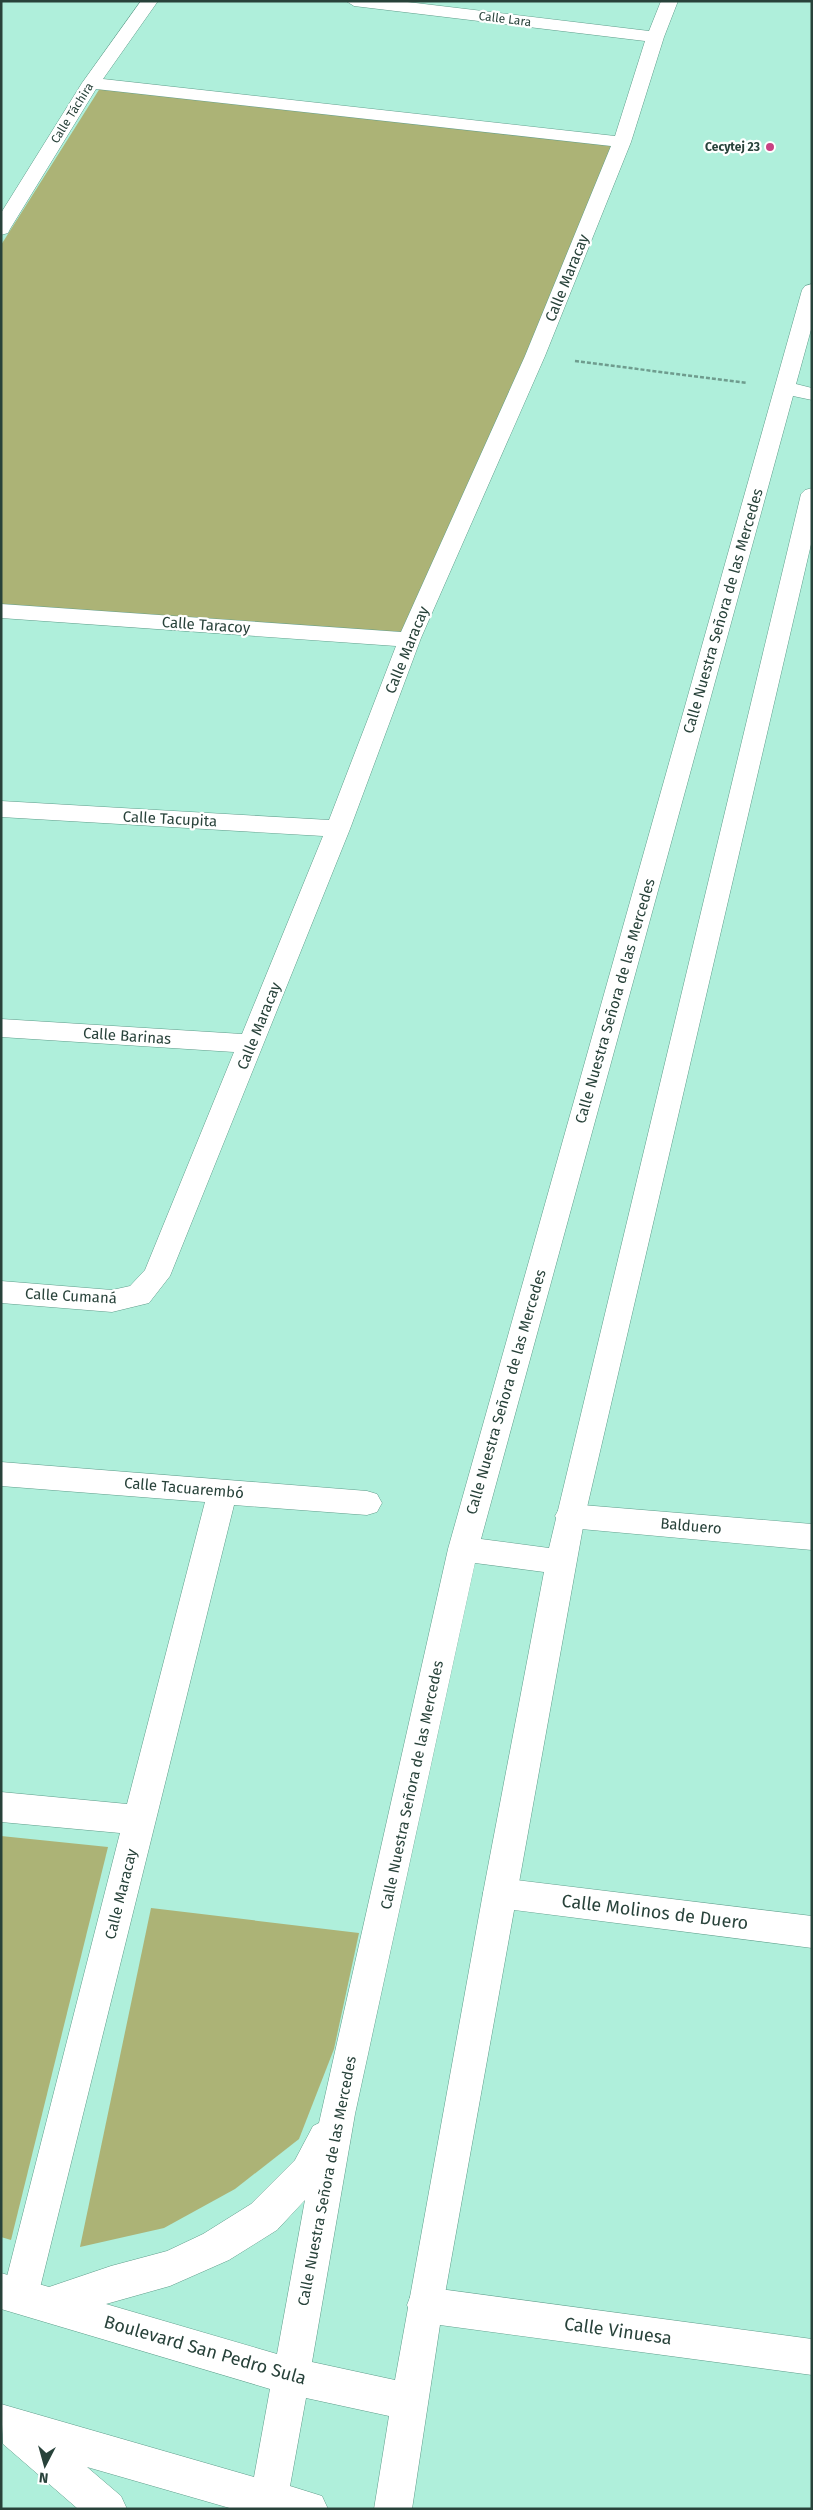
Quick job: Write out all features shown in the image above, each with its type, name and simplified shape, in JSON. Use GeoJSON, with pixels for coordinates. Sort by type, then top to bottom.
{"type":"FeatureCollection","features":[{"type":"Feature","properties":{"kind":"street","name":"Calle Táchira"},"geometry":{"type":"LineString","coordinates":[[1,229],[90,83],[150,1]]}},
{"type":"Feature","properties":{"kind":"street","name":"Calle Lara"},"geometry":{"type":"LineString","coordinates":[[354,1],[655,37]]}},
{"type":"Feature","properties":{"kind":"street","name":"Calle Maracay"},"geometry":{"type":"LineString","coordinates":[[140,1295],[156,1276],[338,829],[410,640],[535,356],[622,142],[655,37],[670,1]]}},
{"type":"Feature","properties":{"kind":"street"},"geometry":{"type":"LineString","coordinates":[[90,83],[622,142]]}},
{"type":"Feature","properties":{"kind":"street","name":"Calle Nuestra Señora de las Mercedes"},"geometry":{"type":"LineString","coordinates":[[267,2504],[338,2114],[463,1549],[812,290]]}},
{"type":"Feature","properties":{"kind":"street"},"geometry":{"type":"LineString","coordinates":[[785,388],[812,394]]}},
{"type":"Feature","properties":{"kind":"street"},"geometry":{"type":"LineString","coordinates":[[393,2509],[425,2305],[499,1893],[570,1516],[812,494]]}},
{"type":"Feature","properties":{"kind":"street","name":"Calle Taracoy"},"geometry":{"type":"LineString","coordinates":[[1,610],[410,640]]}},
{"type":"Feature","properties":{"kind":"street","name":"Calle Tacupita"},"geometry":{"type":"LineString","coordinates":[[1,809],[338,829]]}},
{"type":"Feature","properties":{"kind":"street","name":"Calle Barinas"},"geometry":{"type":"LineString","coordinates":[[1,1028],[252,1044]]}},
{"type":"Feature","properties":{"kind":"street","name":"Calle Cumaná"},"geometry":{"type":"LineString","coordinates":[[1,1292],[112,1301],[140,1295]]}},
{"type":"Feature","properties":{"kind":"street","name":"Calle Tacuarembó"},"geometry":{"type":"LineString","coordinates":[[1,1474],[367,1503]]}},
{"type":"Feature","properties":{"kind":"street","name":"Calle Maracay"},"geometry":{"type":"LineString","coordinates":[[24,2298],[139,1820],[222,1492]]}},
{"type":"Feature","properties":{"kind":"street","name":"Balduero"},"geometry":{"type":"LineString","coordinates":[[570,1516],[812,1537]]}},
{"type":"Feature","properties":{"kind":"street"},"geometry":{"type":"LineString","coordinates":[[463,1549],[562,1562]]}},
{"type":"Feature","properties":{"kind":"street"},"geometry":{"type":"LineString","coordinates":[[1,1807],[139,1820]]}},
{"type":"Feature","properties":{"kind":"street","name":"Calle Molinos de Duero"},"geometry":{"type":"LineString","coordinates":[[499,1893],[812,1932]]}},
{"type":"Feature","properties":{"kind":"street"},"geometry":{"type":"LineString","coordinates":[[24,2298],[111,2284],[170,2268],[216,2247],[264,2217],[307,2172],[338,2114]]}},
{"type":"Feature","properties":{"kind":"street","name":"Boulevard San Pedro Sula"},"geometry":{"type":"LineString","coordinates":[[24,2298],[290,2376],[410,2402]]}},
{"type":"Feature","properties":{"kind":"street","name":"Calle Vinuesa"},"geometry":{"type":"LineString","coordinates":[[425,2305],[812,2357]]}},
{"type":"Feature","properties":{"kind":"street"},"geometry":{"type":"LineString","coordinates":[[5,2424],[267,2504],[309,2509]]}},
{"type":"Feature","properties":{"kind":"street"},"geometry":{"type":"LineString","coordinates":[[5,2424],[108,2509]]}},
{"type":"Feature","properties":{"kind":"path"},"geometry":{"type":"LineString","coordinates":[[535,356],[785,388]]}},
{"type":"Feature","properties":{"kind":"green space"},"geometry":{"type":"Polygon","coordinates":[[[102,85],[616,142],[410,638],[1,610],[1,245],[102,85]]]}},
{"type":"Feature","properties":{"kind":"green space"},"geometry":{"type":"Polygon","coordinates":[[[1,1836],[108,1847],[11,2240],[1,2237],[1,1836]]]}},
{"type":"Feature","properties":{"kind":"green space"},"geometry":{"type":"Polygon","coordinates":[[[151,1908],[359,1933],[334,2049],[299,2139],[235,2189],[164,2228],[80,2247],[151,1908]]]}},
{"type":"Feature","properties":{"kind":"place","name":"Cecytej 23"},"geometry":{"type":"Point","coordinates":[770,147]}}]}
